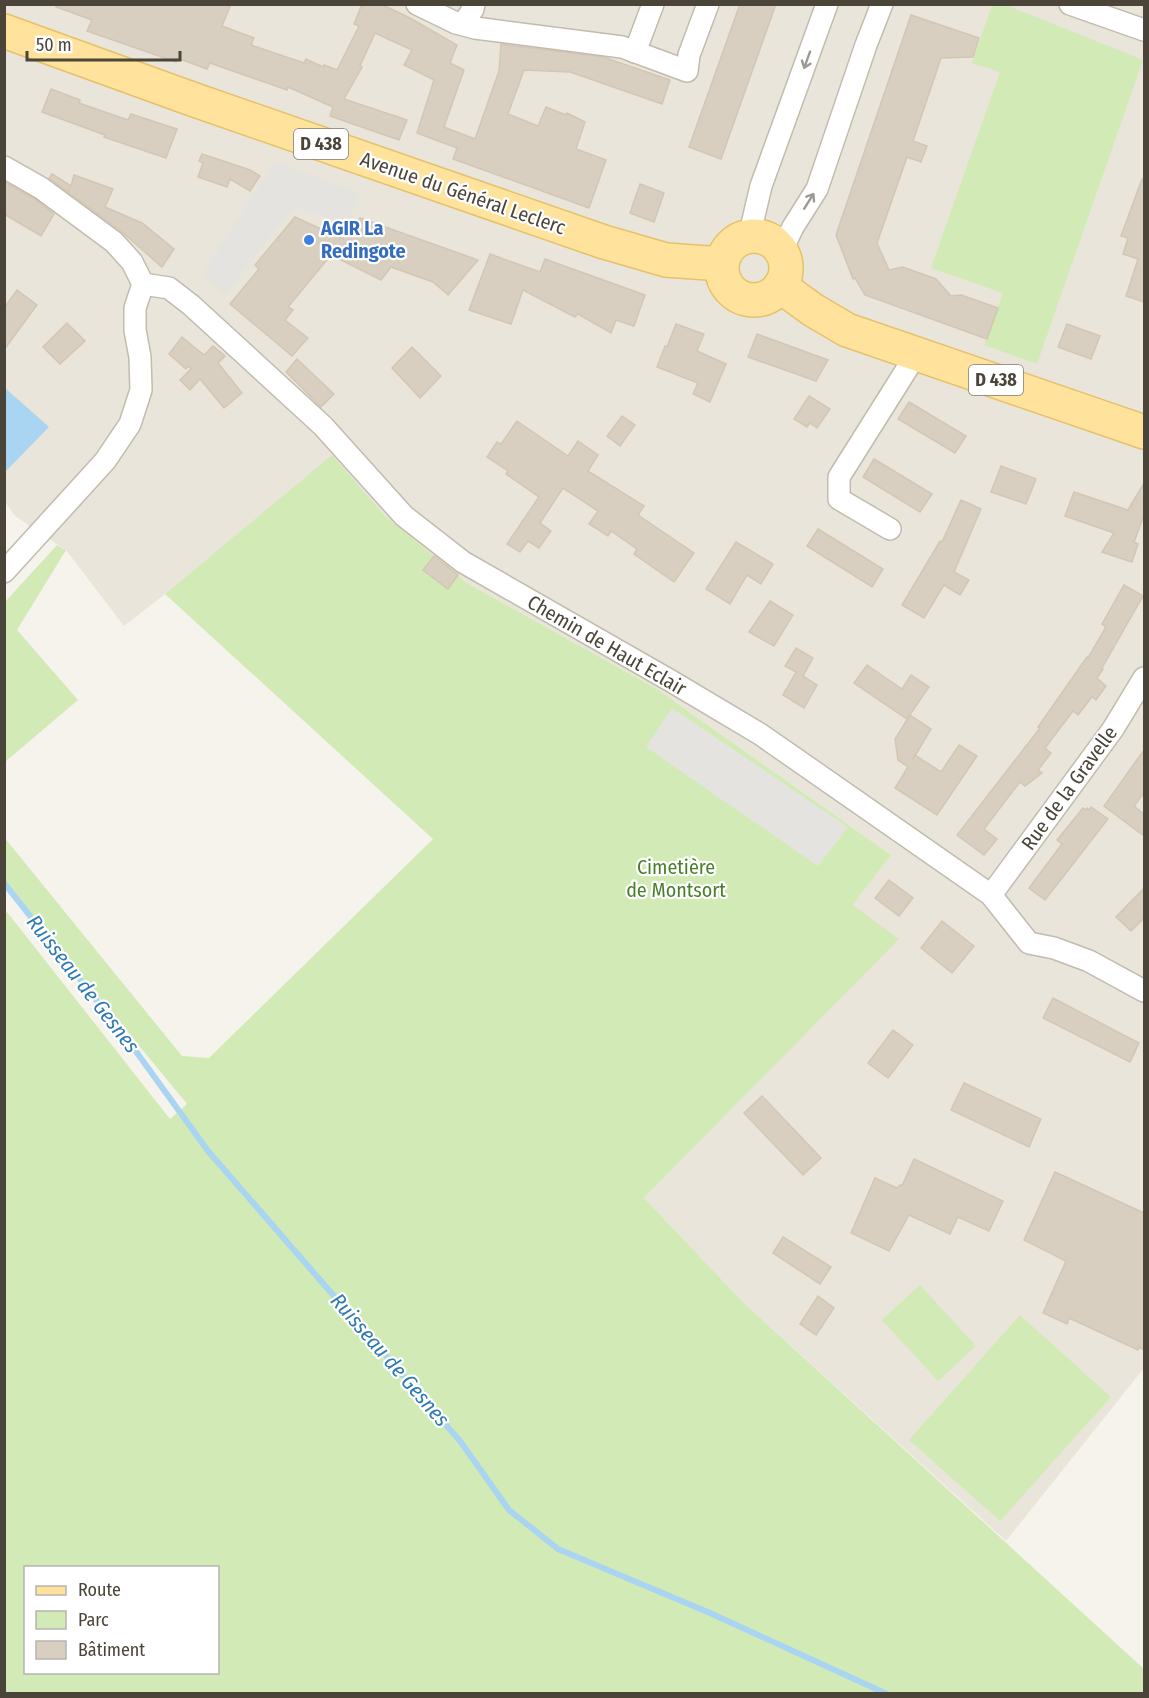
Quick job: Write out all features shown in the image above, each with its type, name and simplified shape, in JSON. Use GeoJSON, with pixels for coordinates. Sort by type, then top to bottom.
{"type":"FeatureCollection","features":[{"type":"Feature","properties":{"kind":"main road","name":"Avenue du Général Leclerc"},"geometry":{"type":"LineString","coordinates":[[4,31],[603,242],[666,260],[722,264]]}},
{"type":"Feature","properties":{"kind":"main road"},"geometry":{"type":"LineString","coordinates":[[756,236],[771,241],[781,252],[785,269],[784,278],[774,293],[766,298],[747,300],[731,291],[725,283],[722,264],[726,252],[736,242],[756,236]]}},
{"type":"Feature","properties":{"kind":"main road","name":"D 438"},"geometry":{"type":"LineString","coordinates":[[780,286],[813,310],[847,330],[1144,432]]}},
{"type":"Feature","properties":{"kind":"street"},"geometry":{"type":"LineString","coordinates":[[417,4],[456,23],[475,28],[622,47],[687,71],[688,55],[708,4]]}},
{"type":"Feature","properties":{"kind":"street"},"geometry":{"type":"LineString","coordinates":[[463,24],[474,4]]}},
{"type":"Feature","properties":{"kind":"street"},"geometry":{"type":"LineString","coordinates":[[635,52],[652,4]]}},
{"type":"Feature","properties":{"kind":"street"},"geometry":{"type":"LineString","coordinates":[[749,237],[761,186],[826,4]]}},
{"type":"Feature","properties":{"kind":"street"},"geometry":{"type":"LineString","coordinates":[[781,252],[793,227],[817,189],[882,4]]}},
{"type":"Feature","properties":{"kind":"street"},"geometry":{"type":"LineString","coordinates":[[1071,4],[1144,30]]}},
{"type":"Feature","properties":{"kind":"street"},"geometry":{"type":"LineString","coordinates":[[4,166],[41,188],[114,242],[132,262],[143,284],[135,308],[141,390],[130,424],[105,461],[4,572]]}},
{"type":"Feature","properties":{"kind":"street","name":"Chemin de Haut Eclair"},"geometry":{"type":"LineString","coordinates":[[143,284],[169,288],[191,305],[323,426],[404,516],[463,562],[760,734],[992,896],[1029,943],[1054,948],[1089,961],[1144,991]]}},
{"type":"Feature","properties":{"kind":"street"},"geometry":{"type":"LineString","coordinates":[[890,530],[839,499],[839,477],[917,353]]}},
{"type":"Feature","properties":{"kind":"street","name":"Rue de la Gravelle"},"geometry":{"type":"LineString","coordinates":[[992,896],[1113,729],[1144,678]]}},
{"type":"Feature","properties":{"kind":"shaded area"},"geometry":{"type":"Polygon","coordinates":[[[5,5],[1144,5],[1144,1368],[1006,1541],[744,1303],[644,1198],[898,939],[853,905],[891,855],[657,689],[467,583],[385,516],[332,456],[124,626],[66,550],[15,516],[5,502],[5,5]]]}},
{"type":"Feature","properties":{"kind":"shaded area"},"geometry":{"type":"Polygon","coordinates":[[[274,162],[360,193],[348,224],[294,207],[225,295],[202,275],[274,162]]]}},
{"type":"Feature","properties":{"kind":"shaded area"},"geometry":{"type":"Polygon","coordinates":[[[672,708],[848,827],[818,866],[646,747],[672,708]]]}},
{"type":"Feature","properties":{"kind":"green space"},"geometry":{"type":"Polygon","coordinates":[[[992,5],[1006,5],[1143,60],[1037,364],[984,345],[1003,293],[931,268],[1000,72],[972,63],[992,5]]]}},
{"type":"Feature","properties":{"kind":"green space","name":"Cimetière de Montsort"},"geometry":{"type":"Polygon","coordinates":[[[332,455],[385,516],[467,583],[657,689],[891,855],[853,905],[899,939],[644,1198],[744,1303],[1144,1669],[1144,1693],[5,1693],[5,914],[7,912],[170,1119],[187,1104],[5,883],[4,837],[182,1056],[209,1058],[433,839],[165,594],[332,455]]]}},
{"type":"Feature","properties":{"kind":"green space"},"geometry":{"type":"Polygon","coordinates":[[[57,545],[66,550],[17,630],[78,700],[5,762],[5,602],[57,545]]]}},
{"type":"Feature","properties":{"kind":"green space"},"geometry":{"type":"Polygon","coordinates":[[[920,1285],[976,1346],[938,1381],[882,1320],[920,1285]]]}},
{"type":"Feature","properties":{"kind":"green space"},"geometry":{"type":"Polygon","coordinates":[[[1020,1315],[1111,1397],[1000,1521],[909,1440],[1020,1315]]]}},
{"type":"Feature","properties":{"kind":"water"},"geometry":{"type":"Polygon","coordinates":[[[5,388],[49,427],[5,472],[5,388]]]}},
{"type":"Feature","properties":{"kind":"building"},"geometry":{"type":"Polygon","coordinates":[[[56,4],[231,4],[222,26],[254,38],[251,45],[304,63],[306,59],[323,67],[324,65],[337,70],[359,26],[354,24],[362,4],[381,4],[457,45],[450,63],[464,70],[444,127],[475,139],[499,71],[501,44],[603,57],[670,80],[662,104],[570,72],[524,70],[508,114],[538,126],[546,107],[566,115],[567,113],[585,122],[576,149],[606,160],[589,208],[453,159],[457,148],[417,133],[434,80],[404,65],[412,50],[375,33],[360,66],[362,67],[344,99],[407,120],[399,140],[330,116],[333,107],[288,87],[287,90],[210,63],[207,69],[177,58],[176,62],[87,31],[92,20],[56,7],[56,4]]]}},
{"type":"Feature","properties":{"kind":"building"},"geometry":{"type":"Polygon","coordinates":[[[740,4],[776,4],[721,159],[689,147],[740,4]]]}},
{"type":"Feature","properties":{"kind":"building"},"geometry":{"type":"Polygon","coordinates":[[[911,15],[979,38],[973,57],[941,58],[913,141],[927,146],[921,162],[907,157],[877,243],[889,270],[903,267],[936,279],[951,296],[961,295],[998,308],[987,339],[865,295],[855,278],[853,279],[836,235],[911,15]]]}},
{"type":"Feature","properties":{"kind":"building"},"geometry":{"type":"Polygon","coordinates":[[[51,89],[80,100],[79,103],[128,120],[131,114],[177,129],[166,158],[104,137],[105,135],[42,112],[51,89]]]}},
{"type":"Feature","properties":{"kind":"building"},"geometry":{"type":"Polygon","coordinates":[[[202,154],[250,170],[260,176],[250,191],[230,179],[227,187],[198,177],[203,163],[199,161],[202,154]]]}},
{"type":"Feature","properties":{"kind":"building"},"geometry":{"type":"Polygon","coordinates":[[[52,174],[71,186],[74,175],[113,189],[105,207],[142,223],[174,249],[162,267],[122,232],[49,178],[52,174]]]}},
{"type":"Feature","properties":{"kind":"building"},"geometry":{"type":"Polygon","coordinates":[[[1142,179],[1144,179],[1144,302],[1126,296],[1138,259],[1123,254],[1128,238],[1121,236],[1142,179]]]}},
{"type":"Feature","properties":{"kind":"building"},"geometry":{"type":"Polygon","coordinates":[[[4,182],[35,199],[54,214],[41,236],[4,214],[4,182]]]}},
{"type":"Feature","properties":{"kind":"building"},"geometry":{"type":"Polygon","coordinates":[[[640,184],[664,193],[654,222],[630,213],[640,184]]]}},
{"type":"Feature","properties":{"kind":"building"},"geometry":{"type":"Polygon","coordinates":[[[295,217],[343,239],[350,228],[355,229],[360,218],[478,260],[448,295],[433,282],[391,267],[381,280],[331,255],[288,307],[293,310],[285,320],[308,338],[292,356],[230,304],[259,269],[255,265],[295,217]]]}},
{"type":"Feature","properties":{"kind":"building"},"geometry":{"type":"Polygon","coordinates":[[[490,254],[540,272],[545,259],[645,295],[634,326],[616,320],[611,333],[578,314],[575,317],[523,290],[511,324],[469,310],[490,254]]]}},
{"type":"Feature","properties":{"kind":"building"},"geometry":{"type":"Polygon","coordinates":[[[17,290],[37,305],[4,350],[4,308],[17,290]]]}},
{"type":"Feature","properties":{"kind":"building"},"geometry":{"type":"Polygon","coordinates":[[[67,323],[85,341],[60,364],[43,347],[67,323]]]}},
{"type":"Feature","properties":{"kind":"building"},"geometry":{"type":"Polygon","coordinates":[[[676,324],[704,334],[697,351],[726,364],[710,402],[693,394],[698,383],[657,367],[676,324]]]}},
{"type":"Feature","properties":{"kind":"building"},"geometry":{"type":"Polygon","coordinates":[[[1067,324],[1100,336],[1091,359],[1058,347],[1067,324]]]}},
{"type":"Feature","properties":{"kind":"building"},"geometry":{"type":"Polygon","coordinates":[[[757,334],[828,360],[816,381],[748,357],[757,334]]]}},
{"type":"Feature","properties":{"kind":"building"},"geometry":{"type":"Polygon","coordinates":[[[182,337],[204,355],[213,346],[225,356],[218,363],[242,393],[224,408],[200,379],[190,390],[180,380],[191,369],[189,366],[186,369],[169,354],[182,337]]]}},
{"type":"Feature","properties":{"kind":"building"},"geometry":{"type":"Polygon","coordinates":[[[412,347],[441,376],[420,398],[392,368],[412,347]]]}},
{"type":"Feature","properties":{"kind":"building"},"geometry":{"type":"Polygon","coordinates":[[[297,359],[334,394],[321,407],[286,372],[297,359]]]}},
{"type":"Feature","properties":{"kind":"building"},"geometry":{"type":"Polygon","coordinates":[[[809,396],[830,409],[817,428],[810,423],[807,427],[794,419],[809,396]]]}},
{"type":"Feature","properties":{"kind":"building"},"geometry":{"type":"Polygon","coordinates":[[[909,402],[966,436],[955,453],[898,419],[909,402]]]}},
{"type":"Feature","properties":{"kind":"building"},"geometry":{"type":"Polygon","coordinates":[[[622,416],[635,425],[620,446],[607,436],[622,416]]]}},
{"type":"Feature","properties":{"kind":"building"},"geometry":{"type":"Polygon","coordinates":[[[517,421],[568,456],[578,441],[598,455],[588,471],[644,506],[638,515],[694,553],[674,582],[634,554],[637,549],[611,531],[608,536],[589,524],[598,511],[563,488],[540,523],[551,531],[539,548],[528,541],[520,552],[507,544],[539,497],[506,474],[508,471],[487,457],[497,442],[501,444],[517,421]]]}},
{"type":"Feature","properties":{"kind":"building"},"geometry":{"type":"Polygon","coordinates":[[[874,459],[932,494],[920,512],[863,477],[874,459]]]}},
{"type":"Feature","properties":{"kind":"building"},"geometry":{"type":"Polygon","coordinates":[[[1001,466],[1036,479],[1026,504],[991,492],[1001,466]]]}},
{"type":"Feature","properties":{"kind":"building"},"geometry":{"type":"Polygon","coordinates":[[[1144,483],[1144,515],[1134,542],[1138,544],[1132,562],[1102,552],[1114,533],[1065,516],[1074,492],[1128,510],[1144,483]]]}},
{"type":"Feature","properties":{"kind":"building"},"geometry":{"type":"Polygon","coordinates":[[[961,500],[981,509],[954,572],[969,580],[960,595],[944,585],[924,618],[902,605],[940,541],[942,542],[961,500]]]}},
{"type":"Feature","properties":{"kind":"building"},"geometry":{"type":"Polygon","coordinates":[[[818,529],[883,569],[872,587],[807,546],[818,529]]]}},
{"type":"Feature","properties":{"kind":"building"},"geometry":{"type":"Polygon","coordinates":[[[736,542],[773,564],[761,584],[747,575],[730,604],[706,589],[736,542]]]}},
{"type":"Feature","properties":{"kind":"building"},"geometry":{"type":"Polygon","coordinates":[[[434,556],[458,575],[448,589],[423,570],[434,556]]]}},
{"type":"Feature","properties":{"kind":"building"},"geometry":{"type":"Polygon","coordinates":[[[1124,585],[1143,596],[1097,678],[1106,686],[1096,700],[1092,697],[1078,715],[1073,711],[1045,748],[1051,753],[1038,770],[1042,773],[1025,786],[1020,782],[984,829],[997,839],[984,855],[957,835],[1040,728],[1038,727],[1088,658],[1106,627],[1102,624],[1124,585]]]}},
{"type":"Feature","properties":{"kind":"building"},"geometry":{"type":"Polygon","coordinates":[[[770,601],[793,615],[774,646],[749,632],[770,601]]]}},
{"type":"Feature","properties":{"kind":"building"},"geometry":{"type":"Polygon","coordinates":[[[796,648],[813,658],[803,676],[817,685],[804,708],[783,695],[796,672],[785,666],[796,648]]]}},
{"type":"Feature","properties":{"kind":"building"},"geometry":{"type":"Polygon","coordinates":[[[867,665],[902,689],[911,675],[929,687],[907,719],[854,683],[867,665]]]}},
{"type":"Feature","properties":{"kind":"building"},"geometry":{"type":"Polygon","coordinates":[[[910,715],[931,729],[915,755],[941,772],[959,745],[977,756],[937,815],[895,788],[908,767],[898,760],[895,739],[910,715]]]}},
{"type":"Feature","properties":{"kind":"building"},"geometry":{"type":"Polygon","coordinates":[[[1144,750],[1144,793],[1134,806],[1144,814],[1144,836],[1104,806],[1144,750]]]}},
{"type":"Feature","properties":{"kind":"building"},"geometry":{"type":"Polygon","coordinates":[[[1091,807],[1108,819],[1045,900],[1029,888],[1062,844],[1057,840],[1083,808],[1089,810],[1091,807]]]}},
{"type":"Feature","properties":{"kind":"building"},"geometry":{"type":"Polygon","coordinates":[[[889,880],[913,898],[899,916],[875,898],[889,880]]]}},
{"type":"Feature","properties":{"kind":"building"},"geometry":{"type":"Polygon","coordinates":[[[1144,888],[1144,918],[1131,931],[1116,917],[1144,888]]]}},
{"type":"Feature","properties":{"kind":"building"},"geometry":{"type":"Polygon","coordinates":[[[942,921],[974,946],[952,973],[921,948],[942,921]]]}},
{"type":"Feature","properties":{"kind":"building"},"geometry":{"type":"Polygon","coordinates":[[[1053,998],[1139,1043],[1130,1062],[1043,1018],[1053,998]]]}},
{"type":"Feature","properties":{"kind":"building"},"geometry":{"type":"Polygon","coordinates":[[[893,1030],[913,1045],[888,1078],[868,1063],[893,1030]]]}},
{"type":"Feature","properties":{"kind":"building"},"geometry":{"type":"Polygon","coordinates":[[[964,1083],[1041,1119],[1029,1147],[951,1110],[964,1083]]]}},
{"type":"Feature","properties":{"kind":"building"},"geometry":{"type":"Polygon","coordinates":[[[762,1096],[821,1158],[803,1175],[744,1113],[762,1096]]]}},
{"type":"Feature","properties":{"kind":"building"},"geometry":{"type":"Polygon","coordinates":[[[914,1159],[1003,1201],[989,1231],[958,1217],[950,1234],[909,1215],[889,1251],[851,1233],[875,1178],[897,1188],[902,1186],[914,1159]]]}},
{"type":"Feature","properties":{"kind":"building"},"geometry":{"type":"Polygon","coordinates":[[[1055,1172],[1144,1213],[1144,1350],[1139,1347],[1138,1350],[1069,1318],[1067,1324],[1043,1313],[1066,1261],[1024,1240],[1055,1172]]]}},
{"type":"Feature","properties":{"kind":"building"},"geometry":{"type":"Polygon","coordinates":[[[783,1237],[831,1267],[820,1284],[773,1253],[783,1237]]]}},
{"type":"Feature","properties":{"kind":"building"},"geometry":{"type":"Polygon","coordinates":[[[818,1296],[834,1308],[816,1335],[800,1324],[818,1296]]]}},
{"type":"Feature","properties":{"kind":"waterway","name":"Ruisseau de Gesnes"},"geometry":{"type":"LineString","coordinates":[[4,883],[127,1039],[208,1151],[460,1441],[509,1510],[558,1549],[710,1613],[887,1694]]}},
{"type":"Feature","properties":{"kind":"place","name":"AGIR La Redingote"},"geometry":{"type":"Point","coordinates":[309,240]}}]}
